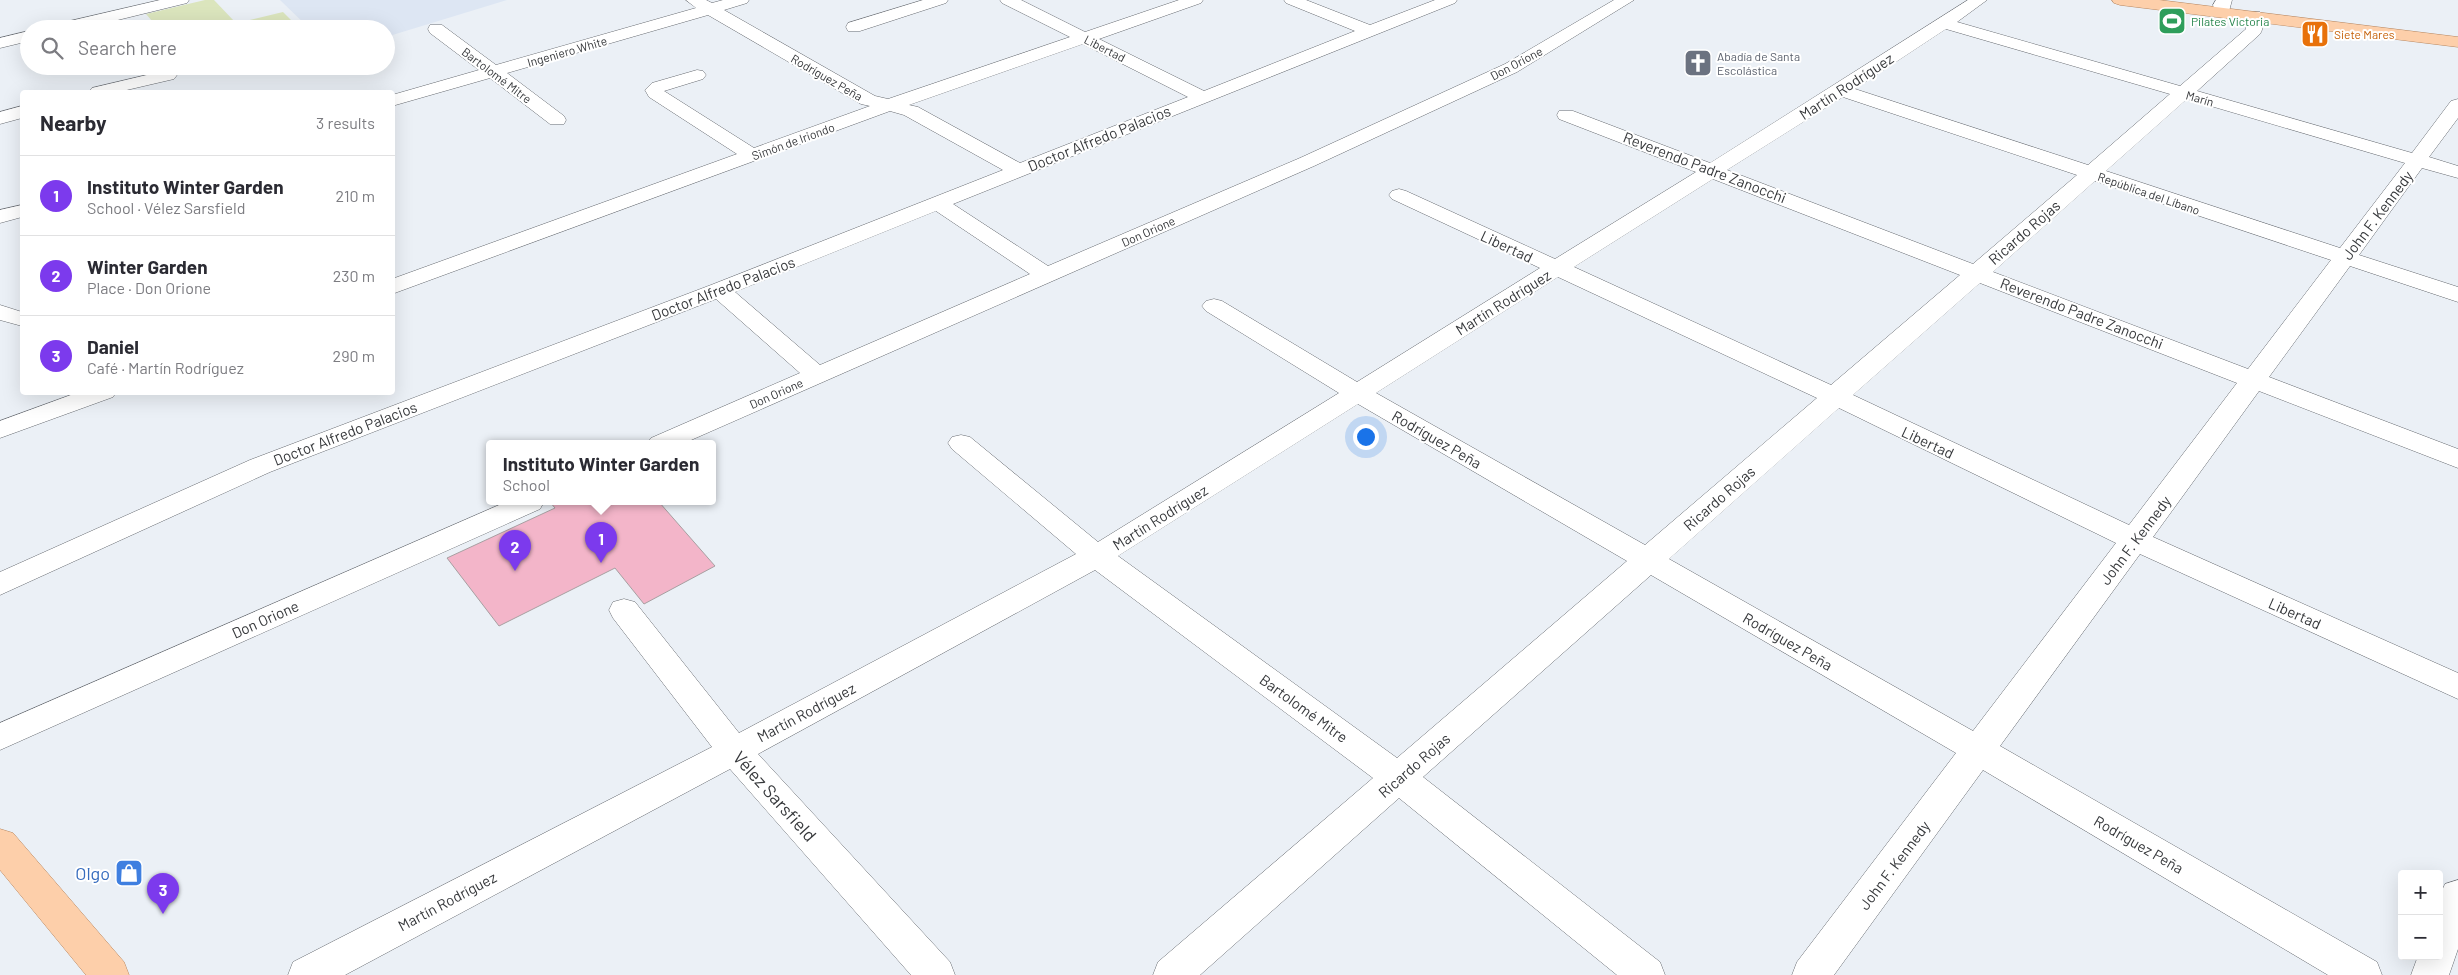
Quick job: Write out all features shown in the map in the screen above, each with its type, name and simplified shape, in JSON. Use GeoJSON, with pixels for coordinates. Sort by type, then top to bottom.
{"type":"FeatureCollection","features":[{"type":"Feature","properties":{"kind":"main road"},"geometry":{"type":"LineString","coordinates":[[2120,0],[2220,4],[2254,16],[2458,42]]}},
{"type":"Feature","properties":{"kind":"main road"},"geometry":{"type":"LineString","coordinates":[[0,844],[110,975]]}},
{"type":"Feature","properties":{"kind":"street"},"geometry":{"type":"LineString","coordinates":[[106,0],[122,20]]}},
{"type":"Feature","properties":{"kind":"street"},"geometry":{"type":"LineString","coordinates":[[97,20],[181,0]]}},
{"type":"Feature","properties":{"kind":"street","name":"Ingeniero White"},"geometry":{"type":"LineString","coordinates":[[395,100],[493,72],[702,4],[741,0]]}},
{"type":"Feature","properties":{"kind":"street"},"geometry":{"type":"LineString","coordinates":[[854,27],[940,0]]}},
{"type":"Feature","properties":{"kind":"street","name":"Libertad"},"geometry":{"type":"LineString","coordinates":[[1008,0],[1202,97]]}},
{"type":"Feature","properties":{"kind":"street","name":"Simón de Iriondo"},"geometry":{"type":"LineString","coordinates":[[395,286],[890,105],[1195,0]]}},
{"type":"Feature","properties":{"kind":"street"},"geometry":{"type":"LineString","coordinates":[[1292,0],[1370,31]]}},
{"type":"Feature","properties":{"kind":"street","name":"Doctor Alfredo Palacios"},"geometry":{"type":"LineString","coordinates":[[0,584],[260,466],[720,290],[1449,0]]}},
{"type":"Feature","properties":{"kind":"street","name":"Don Orione"},"geometry":{"type":"LineString","coordinates":[[669,440],[1307,162],[1510,68],[1626,0]]}},
{"type":"Feature","properties":{"kind":"street","name":"Martín Rodríguez"},"geometry":{"type":"LineString","coordinates":[[307,975],[734,751],[1098,556],[1841,90],[1979,0]]}},
{"type":"Feature","properties":{"kind":"street","name":"Rodríguez Peña"},"geometry":{"type":"LineString","coordinates":[[702,4],[868,100],[911,111],[1018,170]]}},
{"type":"Feature","properties":{"kind":"street","name":"Ricardo Rojas"},"geometry":{"type":"LineString","coordinates":[[1172,975],[2184,93],[2254,30],[2254,16]]}},
{"type":"Feature","properties":{"kind":"street","name":"Marín"},"geometry":{"type":"LineString","coordinates":[[1943,23],[2458,172]]}},
{"type":"Feature","properties":{"kind":"street","name":"Bartolomé Mitre"},"geometry":{"type":"LineString","coordinates":[[436,29],[557,120]]}},
{"type":"Feature","properties":{"kind":"street"},"geometry":{"type":"LineString","coordinates":[[0,43],[20,38]]}},
{"type":"Feature","properties":{"kind":"street"},"geometry":{"type":"LineString","coordinates":[[697,75],[658,87],[654,90],[655,93],[753,156]]}},
{"type":"Feature","properties":{"kind":"street"},"geometry":{"type":"LineString","coordinates":[[107,90],[170,76]]}},
{"type":"Feature","properties":{"kind":"street","name":"República del Líbano"},"geometry":{"type":"LineString","coordinates":[[1841,90],[2344,259],[2458,295]]}},
{"type":"Feature","properties":{"kind":"street","name":"John F. Kennedy"},"geometry":{"type":"LineString","coordinates":[[1812,975],[2458,105]]}},
{"type":"Feature","properties":{"kind":"street"},"geometry":{"type":"LineString","coordinates":[[0,118],[20,113]]}},
{"type":"Feature","properties":{"kind":"street","name":"Reverendo Padre Zanocchi"},"geometry":{"type":"LineString","coordinates":[[1566,115],[2458,458]]}},
{"type":"Feature","properties":{"kind":"street","name":"Libertad"},"geometry":{"type":"LineString","coordinates":[[1399,195],[1836,397],[2135,540],[2458,687]]}},
{"type":"Feature","properties":{"kind":"street"},"geometry":{"type":"LineString","coordinates":[[937,203],[1046,275]]}},
{"type":"Feature","properties":{"kind":"street"},"geometry":{"type":"LineString","coordinates":[[0,217],[20,212]]}},
{"type":"Feature","properties":{"kind":"street"},"geometry":{"type":"LineString","coordinates":[[720,290],[816,375]]}},
{"type":"Feature","properties":{"kind":"street","name":"Rodríguez Peña"},"geometry":{"type":"LineString","coordinates":[[1214,306],[1358,394],[1980,750],[2363,975]]}},
{"type":"Feature","properties":{"kind":"street"},"geometry":{"type":"LineString","coordinates":[[0,312],[20,317]]}},
{"type":"Feature","properties":{"kind":"street"},"geometry":{"type":"LineString","coordinates":[[0,430],[96,395]]}},
{"type":"Feature","properties":{"kind":"street","name":"Bartolomé Mitre"},"geometry":{"type":"LineString","coordinates":[[961,443],[1098,556],[1399,778],[1646,975]]}},
{"type":"Feature","properties":{"kind":"street","name":"Don Orione"},"geometry":{"type":"LineString","coordinates":[[0,737],[523,505]]}},
{"type":"Feature","properties":{"kind":"street","name":"Vélez Sarsfield"},"geometry":{"type":"LineString","coordinates":[[624,610],[734,751],[936,975]]}},
{"type":"Feature","properties":{"kind":"street"},"geometry":{"type":"LineString","coordinates":[[2443,939],[2457,904]]}},
{"type":"Feature","properties":{"kind":"street"},"geometry":{"type":"LineString","coordinates":[[2430,975],[2436,960]]}},
{"type":"Feature","properties":{"kind":"shaded area"},"geometry":{"type":"Polygon","coordinates":[[[280,0],[507,0],[395,34],[395,20],[301,20],[280,0]]]}},
{"type":"Feature","properties":{"kind":"green space"},"geometry":{"type":"Polygon","coordinates":[[[205,0],[214,0],[233,20],[151,20],[146,14],[205,0]]]}},
{"type":"Feature","properties":{"kind":"green space"},"geometry":{"type":"Polygon","coordinates":[[[283,12],[291,20],[250,20],[283,12]]]}},
{"type":"Feature","properties":{"kind":"building"},"geometry":{"type":"Polygon","coordinates":[[[552,505],[662,505],[715,566],[644,604],[615,568],[499,626],[447,558],[555,508],[552,505]]]}},
{"type":"Feature","properties":{"kind":"place","name":"Pilates Victoria"},"geometry":{"type":"Point","coordinates":[2172,21]}},
{"type":"Feature","properties":{"kind":"place","name":"Siete Mares"},"geometry":{"type":"Point","coordinates":[2315,34]}},
{"type":"Feature","properties":{"kind":"place","name":"Abadía de Santa Escolástica"},"geometry":{"type":"Point","coordinates":[1698,63]}},
{"type":"Feature","properties":{"kind":"place","name":"Instituto Winter Garden"},"geometry":{"type":"Point","coordinates":[601,563]}},
{"type":"Feature","properties":{"kind":"place","name":"Winter Garden"},"geometry":{"type":"Point","coordinates":[515,571]}},
{"type":"Feature","properties":{"kind":"place","name":"Olgo"},"geometry":{"type":"Point","coordinates":[129,873]}},
{"type":"Feature","properties":{"kind":"place","name":"Daniel"},"geometry":{"type":"Point","coordinates":[163,914]}}]}
